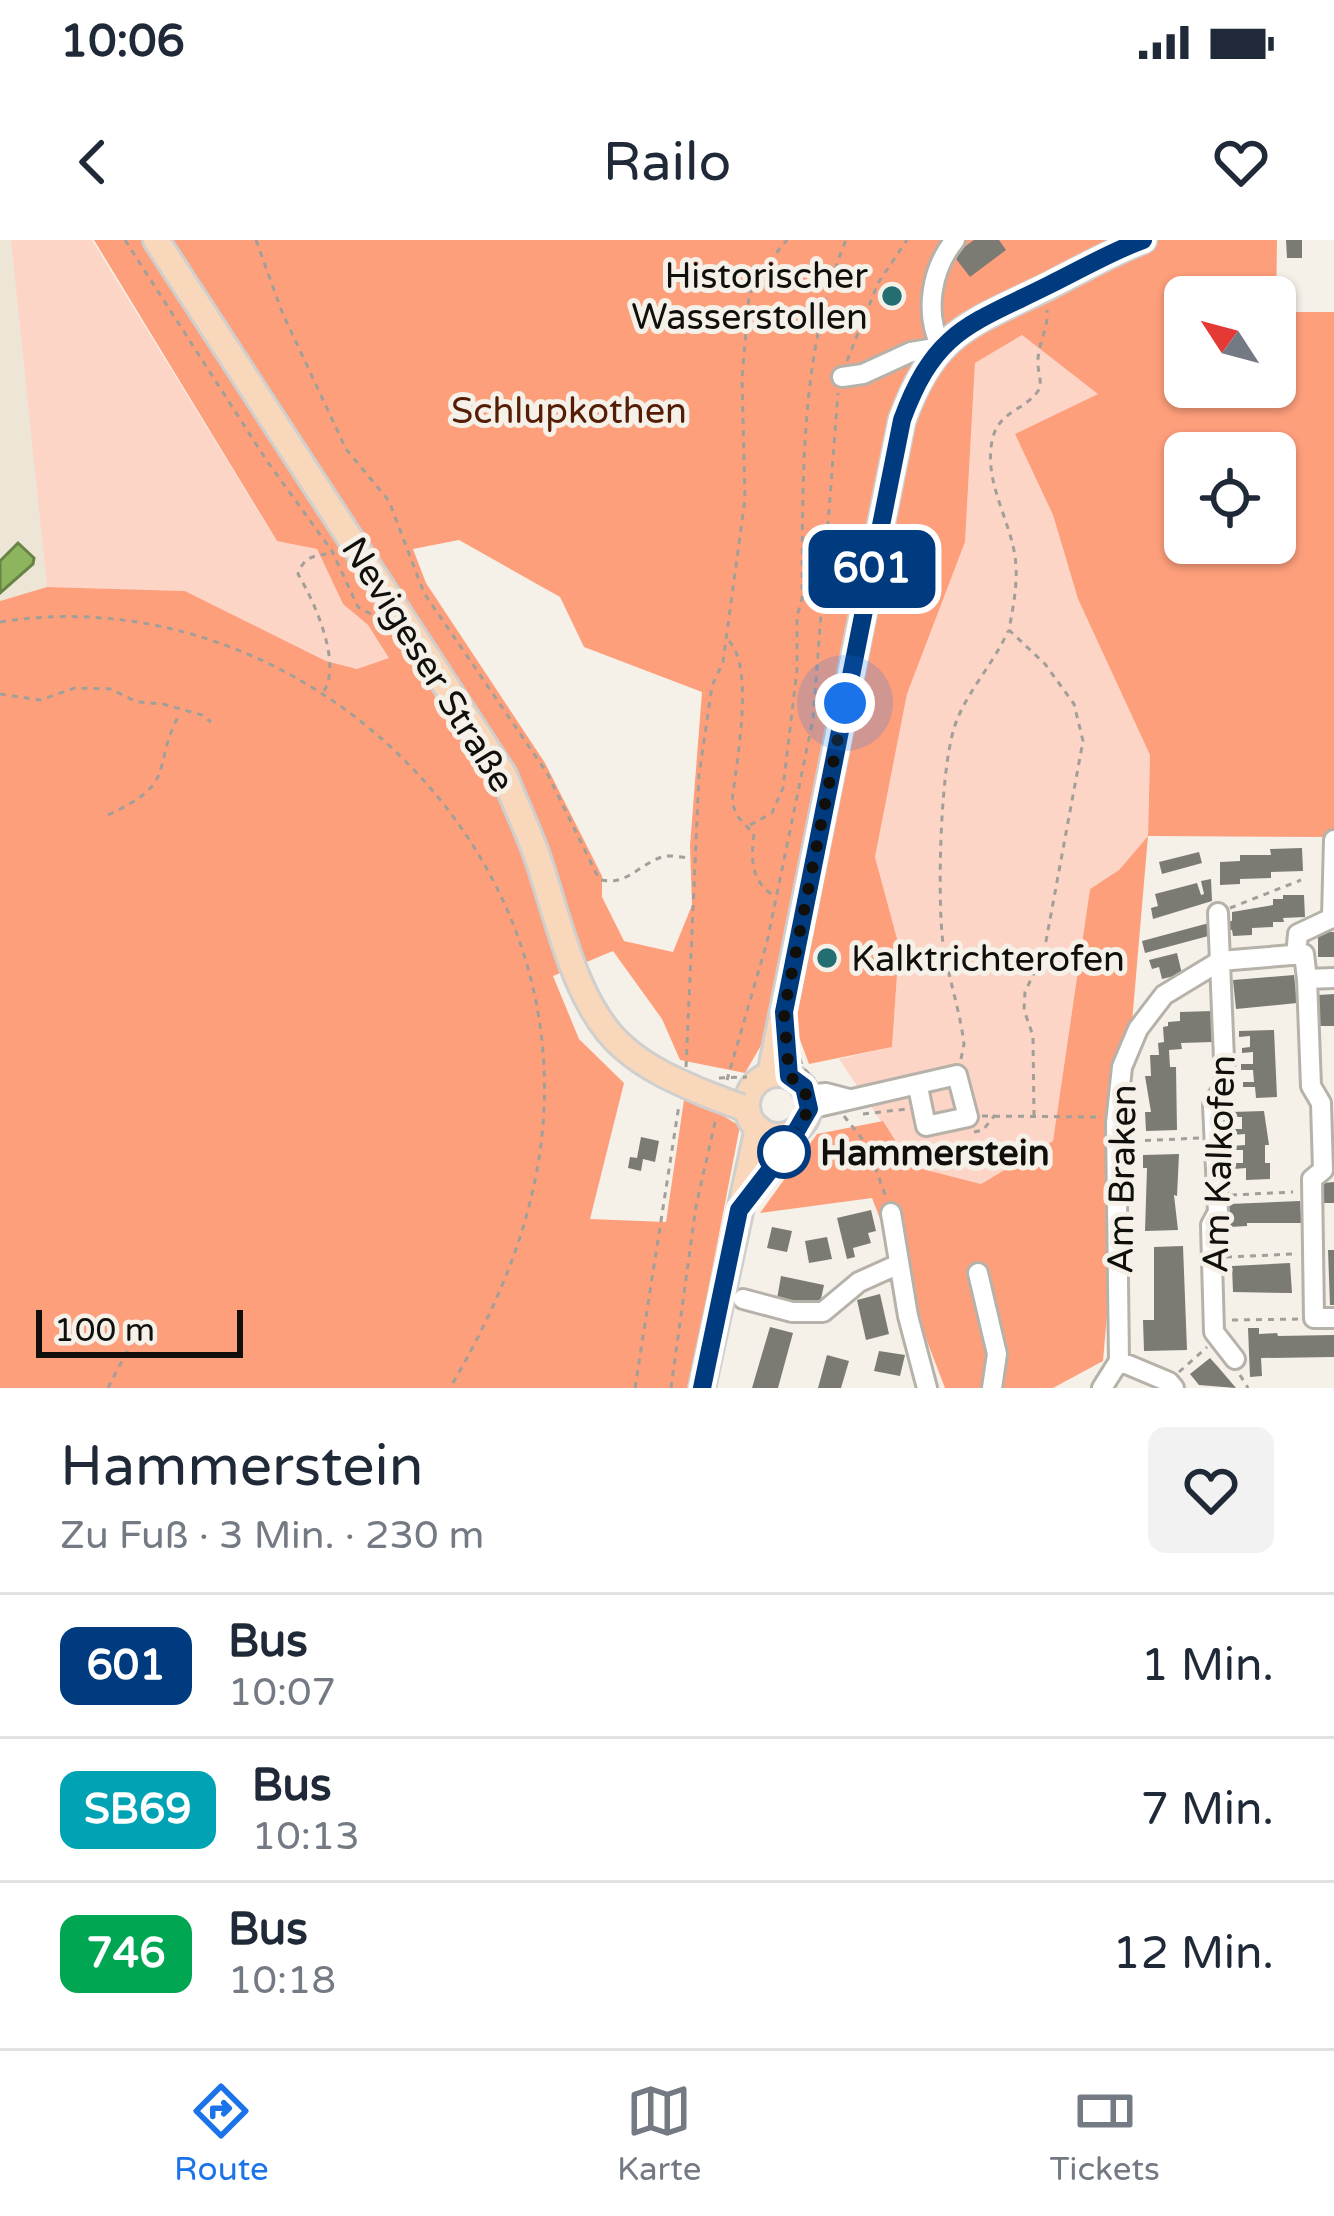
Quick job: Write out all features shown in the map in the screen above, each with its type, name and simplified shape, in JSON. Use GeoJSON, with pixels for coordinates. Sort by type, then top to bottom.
{"type":"FeatureCollection","features":[{"type":"Feature","properties":{"kind":"main road","name":"Nevigeser Straße"},"geometry":{"type":"LineString","coordinates":[[156,240],[504,775],[595,1014],[622,1047],[698,1087],[771,1098]]}},
{"type":"Feature","properties":{"kind":"main road"},"geometry":{"type":"LineString","coordinates":[[702,1388],[741,1202],[771,1098],[902,420],[915,385],[940,347],[992,311],[1143,240]]}},
{"type":"Feature","properties":{"kind":"street"},"geometry":{"type":"LineString","coordinates":[[842,377],[863,374],[911,352],[940,347],[932,323],[932,298],[938,269],[955,240]]}},
{"type":"Feature","properties":{"kind":"street"},"geometry":{"type":"LineString","coordinates":[[1324,1318],[1313,1254],[1312,1179],[1328,1170],[1321,1103],[1311,1086],[1304,954],[1296,955],[1298,934],[1332,918],[1334,840]]}},
{"type":"Feature","properties":{"kind":"street","name":"Am Kalkofen"},"geometry":{"type":"LineString","coordinates":[[1215,1329],[1214,1105],[1225,1084],[1218,913]]}},
{"type":"Feature","properties":{"kind":"street","name":"Am Braken"},"geometry":{"type":"LineString","coordinates":[[1118,1361],[1117,1118],[1123,1067],[1164,995],[1220,961],[1296,955]]}},
{"type":"Feature","properties":{"kind":"street"},"geometry":{"type":"LineString","coordinates":[[1307,979],[1334,978]]}},
{"type":"Feature","properties":{"kind":"street"},"geometry":{"type":"LineString","coordinates":[[741,1202],[771,1098],[846,1107],[957,1075],[968,1117],[926,1126],[918,1087]]}},
{"type":"Feature","properties":{"kind":"street"},"geometry":{"type":"LineString","coordinates":[[891,1213],[927,1388]]}},
{"type":"Feature","properties":{"kind":"street"},"geometry":{"type":"LineString","coordinates":[[743,1299],[806,1315],[823,1312],[859,1282],[898,1264]]}},
{"type":"Feature","properties":{"kind":"street"},"geometry":{"type":"LineString","coordinates":[[978,1273],[997,1354],[992,1388]]}},
{"type":"Feature","properties":{"kind":"street"},"geometry":{"type":"LineString","coordinates":[[1215,1329],[1235,1359]]}},
{"type":"Feature","properties":{"kind":"street"},"geometry":{"type":"LineString","coordinates":[[1102,1388],[1118,1361],[1172,1385]]}},
{"type":"Feature","properties":{"kind":"path"},"geometry":{"type":"LineString","coordinates":[[125,240],[232,409],[333,553],[358,608],[379,618]]}},
{"type":"Feature","properties":{"kind":"path"},"geometry":{"type":"LineString","coordinates":[[256,240],[282,312],[346,449],[389,501],[424,593],[547,773],[599,879],[609,882],[635,874],[662,856],[693,859]]}},
{"type":"Feature","properties":{"kind":"path"},"geometry":{"type":"LineString","coordinates":[[634,1388],[698,1087],[689,1040],[693,859],[702,753],[712,686],[723,662],[745,499],[742,379],[749,295],[787,240]]}},
{"type":"Feature","properties":{"kind":"path"},"geometry":{"type":"LineString","coordinates":[[750,826],[772,813],[784,788],[797,670],[803,471],[814,362],[823,308],[846,240]]}},
{"type":"Feature","properties":{"kind":"path"},"geometry":{"type":"LineString","coordinates":[[771,1098],[777,898],[818,683],[832,442],[842,377],[865,310],[907,240]]}},
{"type":"Feature","properties":{"kind":"path"},"geometry":{"type":"LineString","coordinates":[[957,1075],[964,1044],[943,943],[941,902],[947,762],[956,720],[995,662],[1009,630],[1017,583],[1014,548],[992,475],[993,435],[1004,416],[1037,392],[1037,360],[1048,324],[1045,287]]}},
{"type":"Feature","properties":{"kind":"path"},"geometry":{"type":"LineString","coordinates":[[322,692],[331,680],[329,652],[317,612],[298,574],[302,562],[311,556],[333,553]]}},
{"type":"Feature","properties":{"kind":"path"},"geometry":{"type":"LineString","coordinates":[[0,622],[69,617],[176,630],[263,659],[358,717],[399,754],[458,821],[495,884],[539,1024],[542,1132],[527,1224],[493,1311],[450,1388]]}},
{"type":"Feature","properties":{"kind":"path"},"geometry":{"type":"LineString","coordinates":[[1009,630],[1045,664],[1074,704],[1083,741],[1044,952],[1025,992],[1024,1010],[1033,1036],[1034,1116]]}},
{"type":"Feature","properties":{"kind":"path"},"geometry":{"type":"LineString","coordinates":[[726,638],[736,648],[742,695],[732,802],[737,816],[754,834],[751,848],[760,886],[777,898]]}},
{"type":"Feature","properties":{"kind":"path"},"geometry":{"type":"LineString","coordinates":[[0,694],[40,700],[75,688],[112,689],[136,702],[164,704],[212,722]]}},
{"type":"Feature","properties":{"kind":"path"},"geometry":{"type":"LineString","coordinates":[[108,815],[154,788],[181,711]]}},
{"type":"Feature","properties":{"kind":"path"},"geometry":{"type":"LineString","coordinates":[[1218,913],[1301,880]]}},
{"type":"Feature","properties":{"kind":"path"},"geometry":{"type":"LineString","coordinates":[[698,1087],[771,1098],[825,1085],[803,1069],[794,1040]]}},
{"type":"Feature","properties":{"kind":"path"},"geometry":{"type":"LineString","coordinates":[[846,1107],[867,1145],[891,1213]]}},
{"type":"Feature","properties":{"kind":"path"},"geometry":{"type":"LineString","coordinates":[[994,1115],[1117,1118]]}},
{"type":"Feature","properties":{"kind":"path"},"geometry":{"type":"LineString","coordinates":[[671,1388],[694,1220],[715,1122]]}},
{"type":"Feature","properties":{"kind":"path"},"geometry":{"type":"LineString","coordinates":[[1143,1141],[1215,1138]]}},
{"type":"Feature","properties":{"kind":"path"},"geometry":{"type":"LineString","coordinates":[[1217,1196],[1312,1191]]}},
{"type":"Feature","properties":{"kind":"path"},"geometry":{"type":"LineString","coordinates":[[1212,1257],[1313,1254]]}},
{"type":"Feature","properties":{"kind":"path"},"geometry":{"type":"LineString","coordinates":[[1172,1385],[1215,1329],[1324,1318]]}},
{"type":"Feature","properties":{"kind":"path"},"geometry":{"type":"LineString","coordinates":[[109,1388],[143,1320]]}},
{"type":"Feature","properties":{"kind":"shaded area"},"geometry":{"type":"Polygon","coordinates":[[[0,240],[11,240],[14,245],[47,587],[0,601],[0,240]]]}},
{"type":"Feature","properties":{"kind":"shaded area"},"geometry":{"type":"Polygon","coordinates":[[[11,240],[92,240],[276,540],[317,549],[343,604],[368,625],[390,658],[357,669],[326,661],[185,591],[47,587],[11,240]]]}},
{"type":"Feature","properties":{"kind":"shaded area"},"geometry":{"type":"Polygon","coordinates":[[[1022,335],[1099,394],[1015,434],[1053,515],[1078,599],[1150,755],[1148,836],[1119,870],[1090,889],[1053,1141],[981,1184],[911,1166],[839,1059],[892,1047],[899,946],[875,857],[907,694],[965,542],[975,363],[1022,335]]]}},
{"type":"Feature","properties":{"kind":"shaded area"},"geometry":{"type":"Polygon","coordinates":[[[18,543],[34,558],[33,564],[0,593],[0,561],[18,543]]]}},
{"type":"Feature","properties":{"kind":"green space","name":"Schlupkothen"},"geometry":{"type":"Polygon","coordinates":[[[94,240],[1277,240],[1276,276],[1164,276],[1164,408],[1296,408],[1296,312],[1334,312],[1334,837],[1148,836],[1150,755],[1078,599],[1053,515],[1015,434],[1098,394],[1022,335],[975,363],[965,542],[907,694],[875,857],[899,946],[892,1047],[809,1064],[796,1029],[767,1035],[745,1073],[680,1060],[662,1019],[613,951],[553,976],[579,1039],[624,1083],[590,1219],[666,1222],[685,1093],[740,1126],[689,1388],[0,1388],[0,601],[47,587],[185,591],[326,661],[357,669],[389,658],[368,625],[343,604],[317,549],[277,541],[94,240]],[[459,540],[413,549],[426,583],[545,763],[602,876],[602,897],[624,941],[673,952],[692,905],[690,846],[702,692],[584,647],[560,597],[459,540]]]}},
{"type":"Feature","properties":{"kind":"green space"},"geometry":{"type":"Polygon","coordinates":[[[1148,836],[1103,1361],[1053,1388],[945,1388],[872,1198],[760,1213],[817,1134],[883,1121],[911,1166],[981,1184],[1053,1141],[1090,889],[1119,870],[1148,836]]]}},
{"type":"Feature","properties":{"kind":"building"},"geometry":{"type":"Polygon","coordinates":[[[974,240],[999,240],[1006,250],[970,277],[953,255],[974,240]]]}},
{"type":"Feature","properties":{"kind":"building"},"geometry":{"type":"Polygon","coordinates":[[[1286,240],[1302,240],[1302,258],[1287,258],[1286,240]]]}},
{"type":"Feature","properties":{"kind":"building"},"geometry":{"type":"Polygon","coordinates":[[[1302,848],[1303,871],[1271,872],[1271,878],[1220,885],[1220,862],[1240,861],[1240,855],[1271,855],[1270,849],[1302,848]]]}},
{"type":"Feature","properties":{"kind":"building"},"geometry":{"type":"Polygon","coordinates":[[[1199,852],[1202,863],[1162,874],[1159,862],[1199,852]]]}},
{"type":"Feature","properties":{"kind":"building"},"geometry":{"type":"Polygon","coordinates":[[[1211,879],[1212,901],[1153,919],[1151,908],[1158,906],[1155,894],[1197,883],[1201,895],[1201,881],[1211,879]]]}},
{"type":"Feature","properties":{"kind":"building"},"geometry":{"type":"Polygon","coordinates":[[[1283,895],[1304,895],[1305,917],[1252,928],[1252,935],[1233,936],[1232,930],[1222,930],[1221,921],[1232,921],[1232,912],[1273,905],[1273,899],[1283,899],[1283,895]]]}},
{"type":"Feature","properties":{"kind":"building"},"geometry":{"type":"Polygon","coordinates":[[[1209,923],[1212,935],[1145,953],[1142,941],[1209,923]]]}},
{"type":"Feature","properties":{"kind":"building"},"geometry":{"type":"Polygon","coordinates":[[[1318,932],[1334,932],[1334,957],[1318,957],[1318,932]]]}},
{"type":"Feature","properties":{"kind":"building"},"geometry":{"type":"Polygon","coordinates":[[[1177,953],[1182,974],[1162,979],[1159,967],[1152,969],[1149,960],[1177,953]]]}},
{"type":"Feature","properties":{"kind":"building"},"geometry":{"type":"Polygon","coordinates":[[[1294,975],[1297,1003],[1236,1009],[1233,980],[1294,975]]]}},
{"type":"Feature","properties":{"kind":"building"},"geometry":{"type":"Polygon","coordinates":[[[1334,994],[1334,1026],[1320,1026],[1318,995],[1334,994]]]}},
{"type":"Feature","properties":{"kind":"building"},"geometry":{"type":"Polygon","coordinates":[[[1212,1011],[1213,1042],[1181,1043],[1182,1049],[1169,1050],[1170,1067],[1176,1067],[1177,1130],[1146,1131],[1145,1112],[1151,1112],[1145,1076],[1151,1076],[1150,1055],[1159,1055],[1158,1043],[1164,1042],[1163,1027],[1180,1021],[1180,1012],[1212,1011]]]}},
{"type":"Feature","properties":{"kind":"building"},"geometry":{"type":"Polygon","coordinates":[[[1274,1030],[1277,1097],[1256,1098],[1255,1087],[1243,1087],[1243,1082],[1254,1082],[1253,1070],[1241,1070],[1241,1064],[1253,1064],[1253,1052],[1242,1053],[1242,1048],[1250,1047],[1250,1036],[1239,1037],[1239,1031],[1274,1030]]]}},
{"type":"Feature","properties":{"kind":"building"},"geometry":{"type":"Polygon","coordinates":[[[1264,1111],[1270,1179],[1246,1180],[1246,1168],[1234,1169],[1234,1163],[1243,1163],[1243,1150],[1232,1150],[1232,1146],[1245,1145],[1245,1134],[1233,1135],[1233,1129],[1242,1129],[1242,1117],[1231,1117],[1231,1112],[1264,1111]]]}},
{"type":"Feature","properties":{"kind":"building"},"geometry":{"type":"Polygon","coordinates":[[[641,1137],[659,1141],[655,1162],[643,1159],[641,1171],[628,1168],[630,1157],[637,1158],[641,1137]]]}},
{"type":"Feature","properties":{"kind":"building"},"geometry":{"type":"Polygon","coordinates":[[[1179,1154],[1174,1195],[1178,1230],[1145,1231],[1147,1168],[1143,1168],[1143,1155],[1179,1154]]]}},
{"type":"Feature","properties":{"kind":"building"},"geometry":{"type":"Polygon","coordinates":[[[1334,1182],[1334,1203],[1323,1203],[1323,1183],[1334,1182]]]}},
{"type":"Feature","properties":{"kind":"building"},"geometry":{"type":"Polygon","coordinates":[[[1300,1201],[1301,1215],[1307,1214],[1307,1231],[1301,1231],[1301,1223],[1230,1227],[1229,1204],[1300,1201]]]}},
{"type":"Feature","properties":{"kind":"building"},"geometry":{"type":"Polygon","coordinates":[[[871,1210],[876,1231],[868,1233],[871,1243],[853,1248],[855,1257],[847,1259],[837,1218],[871,1210]]]}},
{"type":"Feature","properties":{"kind":"building"},"geometry":{"type":"Polygon","coordinates":[[[772,1227],[792,1231],[787,1252],[767,1248],[772,1227]]]}},
{"type":"Feature","properties":{"kind":"building"},"geometry":{"type":"Polygon","coordinates":[[[827,1237],[832,1259],[809,1263],[805,1241],[827,1237]]]}},
{"type":"Feature","properties":{"kind":"building"},"geometry":{"type":"Polygon","coordinates":[[[1183,1246],[1187,1350],[1144,1351],[1143,1320],[1154,1320],[1154,1247],[1183,1246]]]}},
{"type":"Feature","properties":{"kind":"building"},"geometry":{"type":"Polygon","coordinates":[[[1328,1250],[1334,1250],[1334,1305],[1330,1305],[1328,1250]]]}},
{"type":"Feature","properties":{"kind":"building"},"geometry":{"type":"Polygon","coordinates":[[[1290,1263],[1292,1293],[1233,1292],[1232,1266],[1290,1263]]]}},
{"type":"Feature","properties":{"kind":"building"},"geometry":{"type":"Polygon","coordinates":[[[781,1276],[824,1285],[819,1308],[777,1299],[781,1276]]]}},
{"type":"Feature","properties":{"kind":"building"},"geometry":{"type":"Polygon","coordinates":[[[880,1294],[889,1334],[866,1340],[857,1300],[880,1294]]]}},
{"type":"Feature","properties":{"kind":"building"},"geometry":{"type":"Polygon","coordinates":[[[770,1327],[793,1333],[778,1388],[752,1388],[770,1327]]]}},
{"type":"Feature","properties":{"kind":"building"},"geometry":{"type":"Polygon","coordinates":[[[1248,1328],[1278,1336],[1334,1335],[1334,1357],[1261,1358],[1262,1376],[1250,1377],[1248,1328]]]}},
{"type":"Feature","properties":{"kind":"building"},"geometry":{"type":"Polygon","coordinates":[[[879,1351],[905,1355],[900,1376],[874,1371],[879,1351]]]}},
{"type":"Feature","properties":{"kind":"building"},"geometry":{"type":"Polygon","coordinates":[[[827,1355],[849,1361],[841,1388],[818,1388],[827,1355]]]}},
{"type":"Feature","properties":{"kind":"building"},"geometry":{"type":"Polygon","coordinates":[[[1210,1358],[1236,1388],[1199,1385],[1190,1374],[1210,1358]]]}},
{"type":"Feature","properties":{"kind":"bus line","name":"601"},"geometry":{"type":"LineString","coordinates":[[702,1388],[739,1210],[784,1152],[809,1109],[804,1087],[789,1076],[784,1012],[902,420],[915,385],[940,347],[961,329],[1143,240]]}},
{"type":"Feature","properties":{"kind":"place","name":"Historischer Wasserstollen"},"geometry":{"type":"Point","coordinates":[892,296]}},
{"type":"Feature","properties":{"kind":"place","name":"Kalktrichterofen"},"geometry":{"type":"Point","coordinates":[827,958]}},
{"type":"Feature","properties":{"kind":"place","name":"Hammerstein"},"geometry":{"type":"Point","coordinates":[784,1152]}},
{"type":"Feature","properties":{"kind":"route"},"geometry":{"type":"LineString","coordinates":[[784,1152],[809,1109],[804,1087],[789,1076],[784,1012],[845,703]]}}]}
